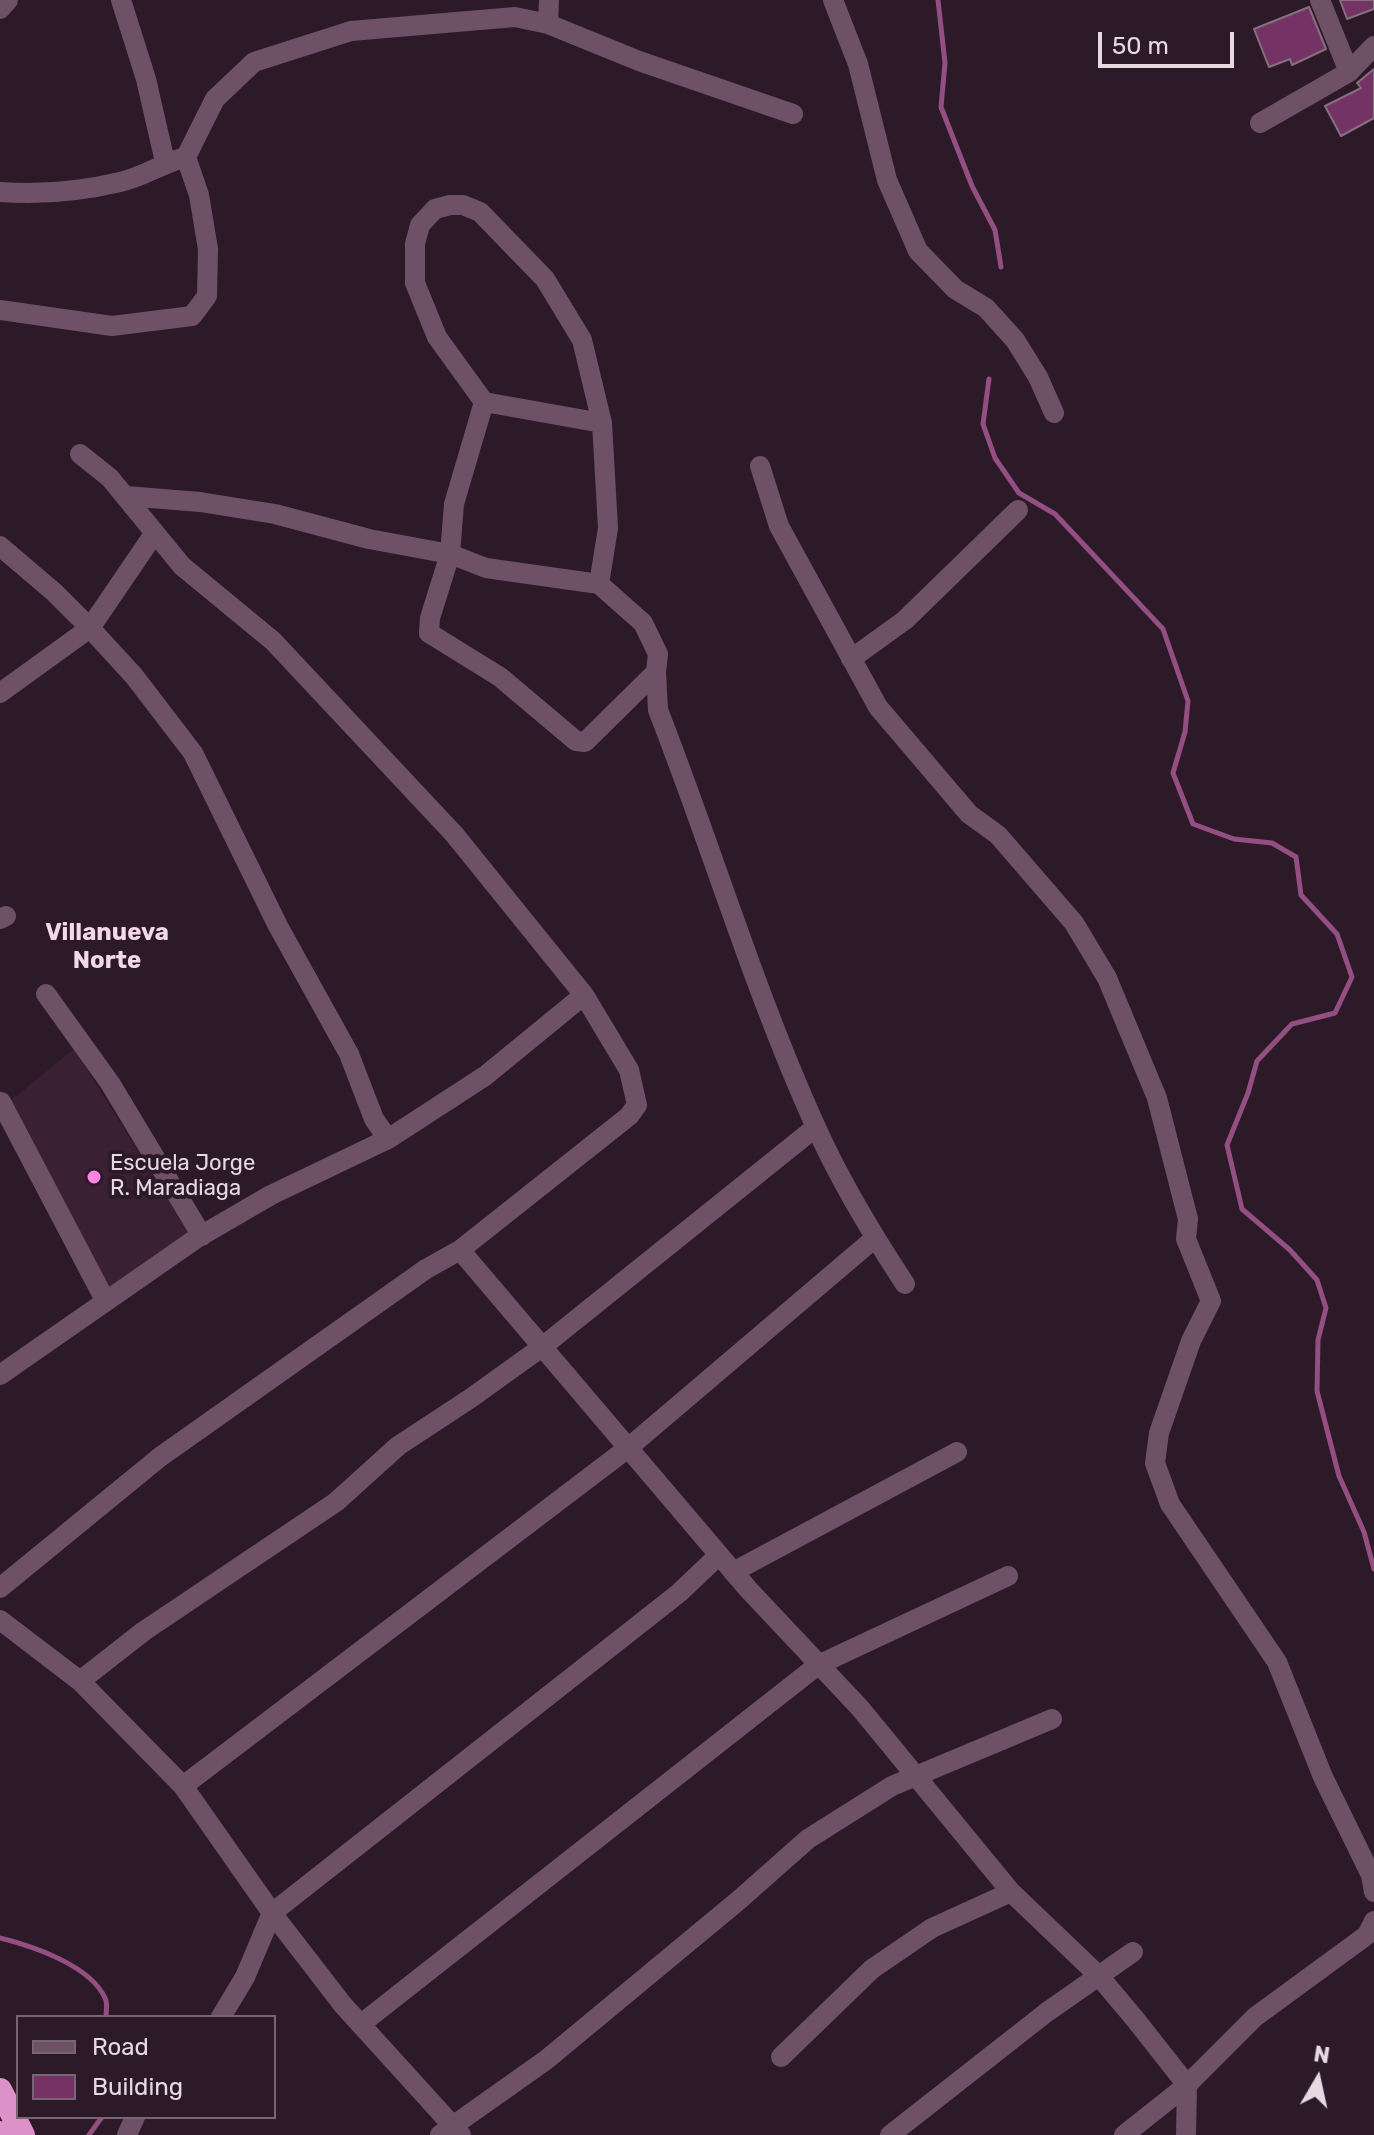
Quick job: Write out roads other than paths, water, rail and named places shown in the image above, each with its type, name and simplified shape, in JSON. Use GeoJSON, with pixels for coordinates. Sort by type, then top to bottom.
{"type":"FeatureCollection","features":[{"type":"Feature","properties":{"kind":"highway"},"geometry":{"type":"LineString","coordinates":[[0,2090],[9,2132]]}},
{"type":"Feature","properties":{"kind":"street"},"geometry":{"type":"LineString","coordinates":[[0,9],[8,0]]}},
{"type":"Feature","properties":{"kind":"street"},"geometry":{"type":"LineString","coordinates":[[0,310],[112,326],[192,316],[207,296],[208,249],[199,195],[175,160],[121,0]]}},
{"type":"Feature","properties":{"kind":"street"},"geometry":{"type":"LineString","coordinates":[[548,24],[549,0]]}},
{"type":"Feature","properties":{"kind":"street"},"geometry":{"type":"LineString","coordinates":[[833,0],[858,64],[887,180],[918,251],[955,289],[986,308],[1015,340],[1038,377],[1054,413]]}},
{"type":"Feature","properties":{"kind":"street"},"geometry":{"type":"LineString","coordinates":[[1320,0],[1349,72]]}},
{"type":"Feature","properties":{"kind":"street"},"geometry":{"type":"LineString","coordinates":[[0,192],[28,194],[122,182],[175,160],[215,99],[254,62],[351,31],[515,17],[548,24],[639,61],[793,114]]}},
{"type":"Feature","properties":{"kind":"street"},"geometry":{"type":"LineString","coordinates":[[1260,123],[1349,72],[1374,46]]}},
{"type":"Feature","properties":{"kind":"street"},"geometry":{"type":"LineString","coordinates":[[599,584],[608,528],[602,423],[582,340],[545,279],[480,212],[463,205],[435,209],[420,225],[415,244],[415,283],[437,337],[484,402],[602,423]]}},
{"type":"Feature","properties":{"kind":"street"},"geometry":{"type":"LineString","coordinates":[[484,402],[454,504],[450,554],[430,618],[429,633],[500,677],[570,737],[585,742],[656,672]]}},
{"type":"Feature","properties":{"kind":"street"},"geometry":{"type":"LineString","coordinates":[[0,1588],[160,1457],[426,1269],[460,1250],[629,1116],[637,1105],[629,1070],[584,995],[454,834],[273,641],[182,566],[110,478],[80,454]]}},
{"type":"Feature","properties":{"kind":"street"},"geometry":{"type":"LineString","coordinates":[[760,466],[779,526],[878,707],[969,814],[998,835],[1074,923],[1107,978],[1157,1098],[1188,1219],[1186,1239],[1211,1301],[1191,1341],[1159,1433],[1155,1463],[1170,1504],[1277,1662],[1323,1777],[1371,1875],[1374,1892]]}},
{"type":"Feature","properties":{"kind":"street"},"geometry":{"type":"LineString","coordinates":[[126,496],[200,502],[275,514],[369,539],[450,554],[486,568],[599,584],[643,623],[658,654],[658,710],[754,978],[816,1127],[875,1238],[905,1284]]}},
{"type":"Feature","properties":{"kind":"street"},"geometry":{"type":"LineString","coordinates":[[851,659],[905,620],[1018,510]]}},
{"type":"Feature","properties":{"kind":"street"},"geometry":{"type":"LineString","coordinates":[[0,693],[90,628],[154,534]]}},
{"type":"Feature","properties":{"kind":"street"},"geometry":{"type":"LineString","coordinates":[[0,546],[90,628],[134,676],[193,753],[278,926],[349,1054],[374,1119],[388,1139]]}},
{"type":"Feature","properties":{"kind":"street"},"geometry":{"type":"LineString","coordinates":[[46,994],[110,1083],[202,1236]]}},
{"type":"Feature","properties":{"kind":"street"},"geometry":{"type":"LineString","coordinates":[[0,1375],[202,1236],[271,1195],[388,1139],[485,1076],[584,995]]}},
{"type":"Feature","properties":{"kind":"street"},"geometry":{"type":"LineString","coordinates":[[1,1102],[105,1300]]}},
{"type":"Feature","properties":{"kind":"street"},"geometry":{"type":"LineString","coordinates":[[80,1681],[144,1631],[336,1502],[398,1446],[542,1347],[816,1127]]}},
{"type":"Feature","properties":{"kind":"street"},"geometry":{"type":"LineString","coordinates":[[183,1786],[628,1448],[875,1238]]}},
{"type":"Feature","properties":{"kind":"street"},"geometry":{"type":"LineString","coordinates":[[460,1250],[733,1572],[860,1708],[914,1778],[1011,1892],[1098,1975],[1187,2085],[1186,2135]]}},
{"type":"Feature","properties":{"kind":"street"},"geometry":{"type":"LineString","coordinates":[[733,1572],[957,1452]]}},
{"type":"Feature","properties":{"kind":"street"},"geometry":{"type":"LineString","coordinates":[[222,2015],[245,1977],[272,1913],[679,1593],[719,1555]]}},
{"type":"Feature","properties":{"kind":"street"},"geometry":{"type":"LineString","coordinates":[[361,2024],[818,1665],[1008,1576]]}},
{"type":"Feature","properties":{"kind":"street"},"geometry":{"type":"LineString","coordinates":[[0,1620],[80,1681],[183,1786],[272,1913],[451,2132],[546,2060],[808,1839],[892,1786],[1052,1719]]}},
{"type":"Feature","properties":{"kind":"street"},"geometry":{"type":"LineString","coordinates":[[781,2057],[872,1969],[932,1928],[1011,1892]]}},
{"type":"Feature","properties":{"kind":"street"},"geometry":{"type":"LineString","coordinates":[[1124,2135],[1187,2085],[1255,2017],[1367,1935],[1374,1923]]}},
{"type":"Feature","properties":{"kind":"street"},"geometry":{"type":"LineString","coordinates":[[890,2135],[1098,1975],[1133,1952]]}},
{"type":"Feature","properties":{"kind":"waterway"},"geometry":{"type":"LineString","coordinates":[[938,0],[945,63],[941,107],[972,186],[995,230],[1001,267]]}},
{"type":"Feature","properties":{"kind":"waterway"},"geometry":{"type":"LineString","coordinates":[[989,379],[983,424],[995,458],[1019,493],[1055,514],[1163,629],[1188,701],[1185,732],[1173,773],[1193,824],[1234,839],[1272,843],[1296,857],[1301,895],[1337,934],[1352,977],[1335,1013],[1292,1024],[1257,1061],[1227,1145],[1242,1209],[1290,1250],[1317,1280],[1326,1308],[1318,1340],[1317,1391],[1339,1476],[1364,1532],[1374,1569]]}},
{"type":"Feature","properties":{"kind":"waterway"},"geometry":{"type":"LineString","coordinates":[[0,1938],[43,1952],[87,1976],[105,1998],[106,2015]]}},
{"type":"Feature","properties":{"kind":"waterway"},"geometry":{"type":"LineString","coordinates":[[89,2135],[101,2119]]}},
{"type":"Feature","properties":{"kind":"place","name":"Escuela Jorge R. Maradiaga"},"geometry":{"type":"Point","coordinates":[94,1177]}},
{"type":"Feature","properties":{"kind":"district","name":"Villanueva Norte"},"geometry":{"type":"Point","coordinates":[107,947]}}]}
